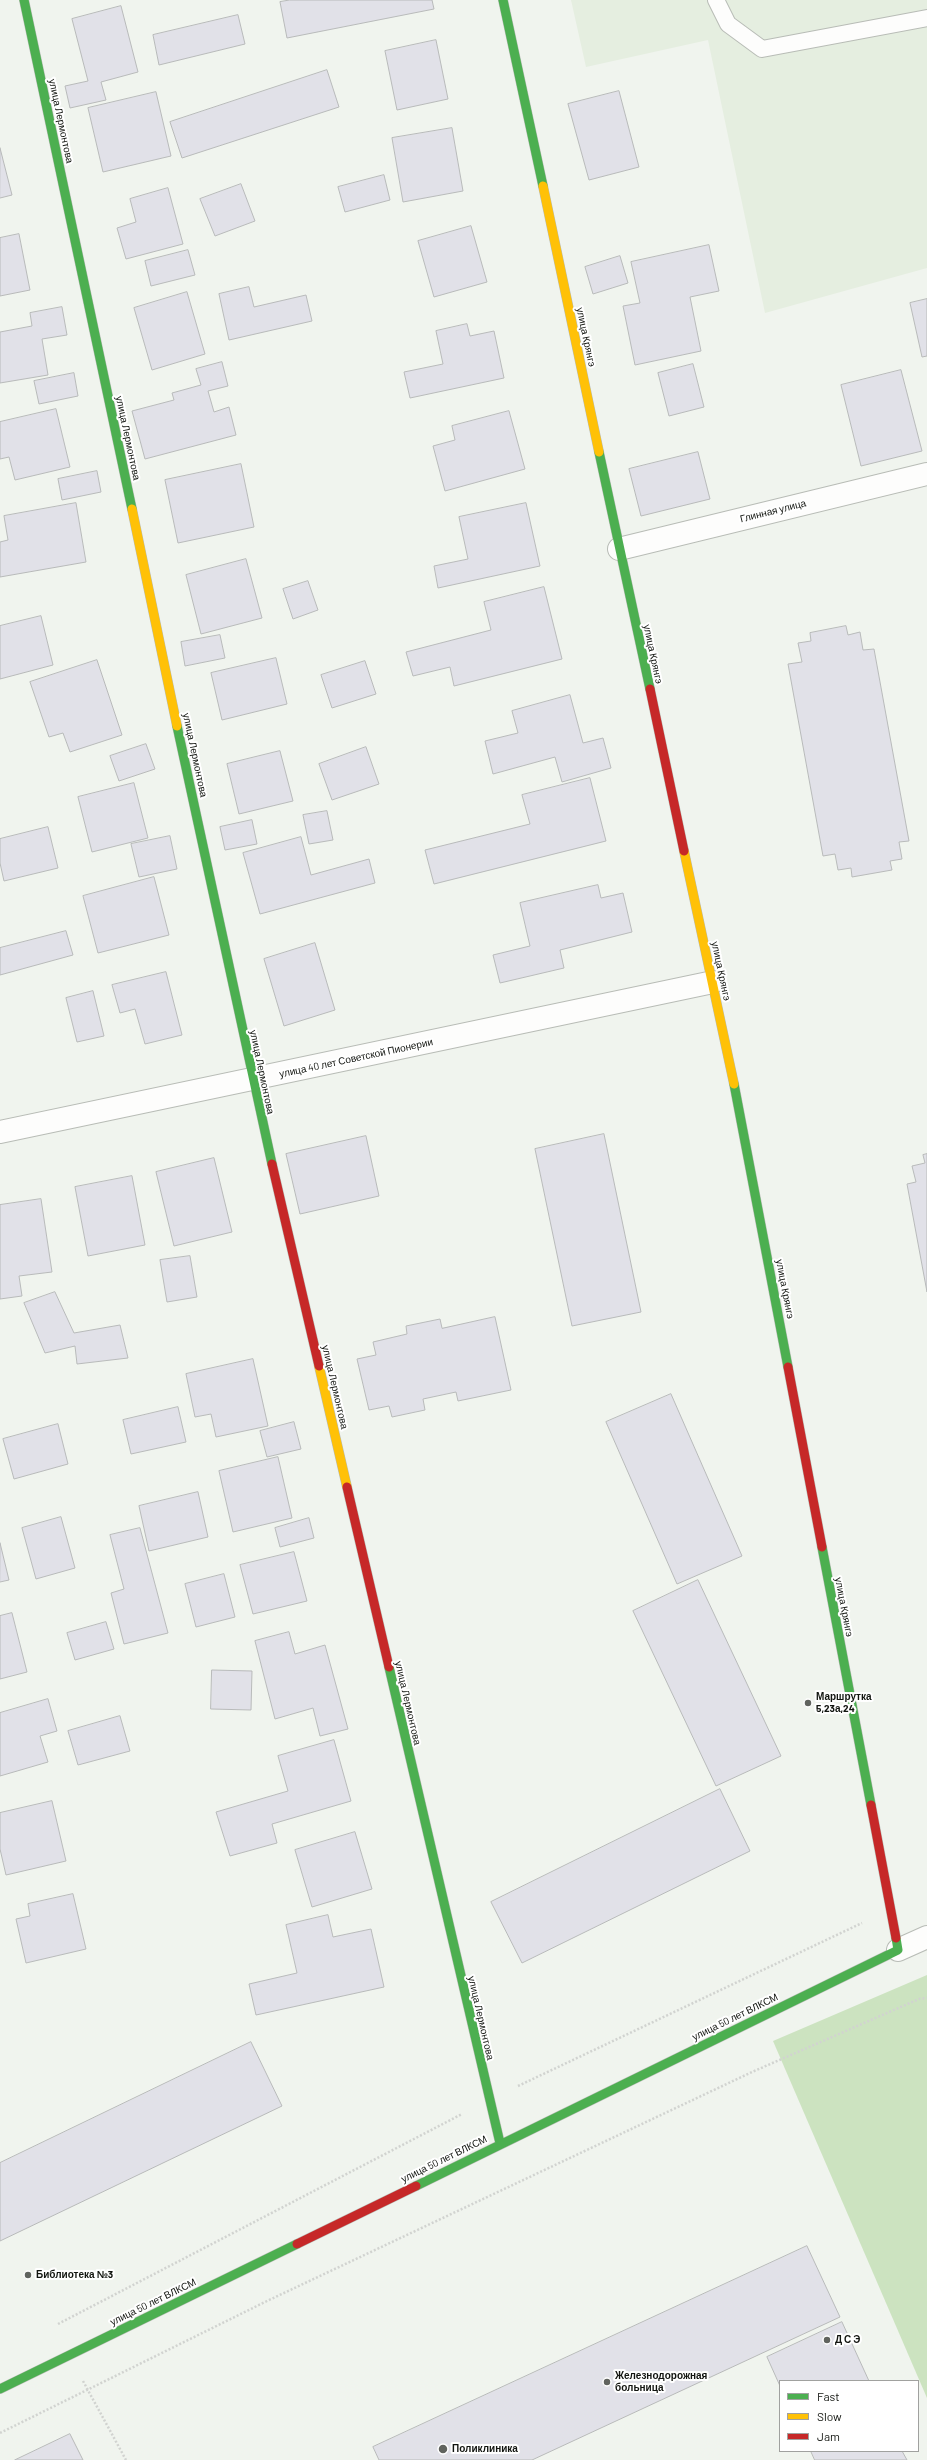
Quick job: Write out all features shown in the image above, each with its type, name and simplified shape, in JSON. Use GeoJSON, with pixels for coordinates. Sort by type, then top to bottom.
{"type":"FeatureCollection","features":[{"type":"Feature","properties":{"kind":"street","name":"улица Лермонтова"},"geometry":{"type":"LineString","coordinates":[[24,0],[252,1080],[500,2143]]}},
{"type":"Feature","properties":{"kind":"street","name":"улица Крянгэ"},"geometry":{"type":"LineString","coordinates":[[503,0],[748,1153],[898,1950]]}},
{"type":"Feature","properties":{"kind":"street","name":"Глинная улица"},"geometry":{"type":"LineString","coordinates":[[619,549],[927,474]]}},
{"type":"Feature","properties":{"kind":"street","name":"улица 40 лет Советской Пионерии"},"geometry":{"type":"LineString","coordinates":[[0,1132],[712,982]]}},
{"type":"Feature","properties":{"kind":"street"},"geometry":{"type":"LineString","coordinates":[[898,1950],[927,1937]]}},
{"type":"Feature","properties":{"kind":"street","name":"улица 50 лет ВЛКСМ"},"geometry":{"type":"LineString","coordinates":[[0,2389],[500,2143],[898,1950]]}},
{"type":"Feature","properties":{"kind":"lane"},"geometry":{"type":"LineString","coordinates":[[716,0],[728,24],[762,49],[927,18]]}},
{"type":"Feature","properties":{"kind":"path"},"geometry":{"type":"LineString","coordinates":[[57,2324],[489,2100],[890,1910]]}},
{"type":"Feature","properties":{"kind":"path"},"geometry":{"type":"LineString","coordinates":[[0,2432],[88,2391],[267,2301],[752,2072],[919,1999],[927,1998]]}},
{"type":"Feature","properties":{"kind":"path"},"geometry":{"type":"LineString","coordinates":[[69,2355],[126,2460]]}},
{"type":"Feature","properties":{"kind":"shaded area"},"geometry":{"type":"Polygon","coordinates":[[[571,0],[927,0],[927,268],[765,313],[708,40],[586,67],[571,0]]]}},
{"type":"Feature","properties":{"kind":"green space"},"geometry":{"type":"Polygon","coordinates":[[[927,1975],[927,2398],[773,2041],[927,1975]]]}},
{"type":"Feature","properties":{"kind":"building"},"geometry":{"type":"Polygon","coordinates":[[[290,0],[432,0],[434,9],[287,38],[280,2],[290,0]]]}},
{"type":"Feature","properties":{"kind":"building"},"geometry":{"type":"Polygon","coordinates":[[[121,6],[138,72],[101,82],[106,100],[70,108],[65,86],[88,81],[72,19],[121,6]]]}},
{"type":"Feature","properties":{"kind":"building"},"geometry":{"type":"Polygon","coordinates":[[[238,15],[245,44],[159,65],[153,35],[238,15]]]}},
{"type":"Feature","properties":{"kind":"building"},"geometry":{"type":"Polygon","coordinates":[[[436,40],[448,99],[397,110],[385,51],[436,40]]]}},
{"type":"Feature","properties":{"kind":"building"},"geometry":{"type":"Polygon","coordinates":[[[327,70],[339,107],[182,158],[170,122],[327,70]]]}},
{"type":"Feature","properties":{"kind":"building"},"geometry":{"type":"Polygon","coordinates":[[[619,91],[639,167],[589,180],[568,104],[619,91]]]}},
{"type":"Feature","properties":{"kind":"building"},"geometry":{"type":"Polygon","coordinates":[[[156,92],[171,156],[103,172],[88,108],[156,92]]]}},
{"type":"Feature","properties":{"kind":"building"},"geometry":{"type":"Polygon","coordinates":[[[452,128],[463,191],[403,202],[392,138],[452,128]]]}},
{"type":"Feature","properties":{"kind":"building"},"geometry":{"type":"Polygon","coordinates":[[[0,148],[12,195],[0,198],[0,148]]]}},
{"type":"Feature","properties":{"kind":"building"},"geometry":{"type":"Polygon","coordinates":[[[384,175],[390,200],[345,212],[338,187],[384,175]]]}},
{"type":"Feature","properties":{"kind":"building"},"geometry":{"type":"Polygon","coordinates":[[[241,184],[255,221],[215,236],[200,199],[241,184]]]}},
{"type":"Feature","properties":{"kind":"building"},"geometry":{"type":"Polygon","coordinates":[[[168,188],[183,244],[126,259],[117,228],[136,222],[130,199],[168,188]]]}},
{"type":"Feature","properties":{"kind":"building"},"geometry":{"type":"Polygon","coordinates":[[[471,226],[487,282],[434,297],[418,241],[471,226]]]}},
{"type":"Feature","properties":{"kind":"building"},"geometry":{"type":"Polygon","coordinates":[[[19,234],[30,290],[0,296],[0,238],[19,234]]]}},
{"type":"Feature","properties":{"kind":"building"},"geometry":{"type":"Polygon","coordinates":[[[709,245],[719,291],[690,297],[701,351],[635,365],[623,306],[640,303],[631,262],[709,245]]]}},
{"type":"Feature","properties":{"kind":"building"},"geometry":{"type":"Polygon","coordinates":[[[188,250],[195,275],[151,286],[145,261],[188,250]]]}},
{"type":"Feature","properties":{"kind":"building"},"geometry":{"type":"Polygon","coordinates":[[[620,256],[628,283],[593,294],[585,267],[620,256]]]}},
{"type":"Feature","properties":{"kind":"building"},"geometry":{"type":"Polygon","coordinates":[[[249,287],[254,307],[306,295],[312,321],[229,340],[219,294],[249,287]]]}},
{"type":"Feature","properties":{"kind":"building"},"geometry":{"type":"Polygon","coordinates":[[[187,292],[205,354],[152,370],[134,308],[187,292]]]}},
{"type":"Feature","properties":{"kind":"building"},"geometry":{"type":"Polygon","coordinates":[[[927,299],[927,356],[922,357],[910,303],[927,299]]]}},
{"type":"Feature","properties":{"kind":"building"},"geometry":{"type":"Polygon","coordinates":[[[62,307],[67,335],[42,339],[48,375],[0,383],[0,332],[32,326],[30,313],[62,307]]]}},
{"type":"Feature","properties":{"kind":"building"},"geometry":{"type":"Polygon","coordinates":[[[467,324],[470,336],[494,331],[504,378],[410,398],[404,372],[443,364],[436,331],[467,324]]]}},
{"type":"Feature","properties":{"kind":"building"},"geometry":{"type":"Polygon","coordinates":[[[222,362],[228,386],[208,391],[214,412],[229,407],[236,435],[145,459],[132,411],[174,400],[172,393],[201,385],[196,369],[222,362]]]}},
{"type":"Feature","properties":{"kind":"building"},"geometry":{"type":"Polygon","coordinates":[[[693,364],[704,407],[669,416],[658,373],[693,364]]]}},
{"type":"Feature","properties":{"kind":"building"},"geometry":{"type":"Polygon","coordinates":[[[901,370],[922,451],[861,466],[841,385],[901,370]]]}},
{"type":"Feature","properties":{"kind":"building"},"geometry":{"type":"Polygon","coordinates":[[[74,373],[78,396],[39,404],[34,381],[74,373]]]}},
{"type":"Feature","properties":{"kind":"building"},"geometry":{"type":"Polygon","coordinates":[[[56,409],[70,467],[15,480],[9,457],[0,459],[0,422],[56,409]]]}},
{"type":"Feature","properties":{"kind":"building"},"geometry":{"type":"Polygon","coordinates":[[[509,411],[525,469],[445,491],[433,446],[455,440],[452,426],[509,411]]]}},
{"type":"Feature","properties":{"kind":"building"},"geometry":{"type":"Polygon","coordinates":[[[698,452],[710,499],[641,516],[629,469],[698,452]]]}},
{"type":"Feature","properties":{"kind":"building"},"geometry":{"type":"Polygon","coordinates":[[[241,464],[254,527],[178,543],[165,480],[241,464]]]}},
{"type":"Feature","properties":{"kind":"building"},"geometry":{"type":"Polygon","coordinates":[[[97,471],[101,492],[62,500],[58,479],[97,471]]]}},
{"type":"Feature","properties":{"kind":"building"},"geometry":{"type":"Polygon","coordinates":[[[76,503],[86,562],[0,577],[0,542],[8,540],[4,516],[76,503]]]}},
{"type":"Feature","properties":{"kind":"building"},"geometry":{"type":"Polygon","coordinates":[[[526,503],[540,566],[438,588],[434,566],[468,559],[459,517],[526,503]]]}},
{"type":"Feature","properties":{"kind":"building"},"geometry":{"type":"Polygon","coordinates":[[[246,559],[262,618],[201,634],[186,575],[246,559]]]}},
{"type":"Feature","properties":{"kind":"building"},"geometry":{"type":"Polygon","coordinates":[[[308,581],[318,610],[293,619],[283,589],[308,581]]]}},
{"type":"Feature","properties":{"kind":"building"},"geometry":{"type":"Polygon","coordinates":[[[544,587],[562,659],[454,686],[450,667],[413,676],[406,652],[491,630],[484,602],[544,587]]]}},
{"type":"Feature","properties":{"kind":"building"},"geometry":{"type":"Polygon","coordinates":[[[41,616],[53,665],[0,679],[0,626],[41,616]]]}},
{"type":"Feature","properties":{"kind":"building"},"geometry":{"type":"Polygon","coordinates":[[[846,626],[848,635],[860,632],[863,650],[874,649],[909,841],[899,842],[902,859],[890,861],[892,870],[852,877],[851,868],[838,870],[835,854],[823,856],[788,664],[802,662],[798,643],[811,641],[810,633],[846,626]]]}},
{"type":"Feature","properties":{"kind":"building"},"geometry":{"type":"Polygon","coordinates":[[[220,635],[225,658],[185,666],[181,642],[220,635]]]}},
{"type":"Feature","properties":{"kind":"building"},"geometry":{"type":"Polygon","coordinates":[[[276,658],[287,704],[222,720],[211,673],[276,658]]]}},
{"type":"Feature","properties":{"kind":"building"},"geometry":{"type":"Polygon","coordinates":[[[97,660],[122,735],[70,752],[63,733],[49,737],[30,682],[97,660]]]}},
{"type":"Feature","properties":{"kind":"building"},"geometry":{"type":"Polygon","coordinates":[[[365,661],[376,694],[332,708],[321,675],[365,661]]]}},
{"type":"Feature","properties":{"kind":"building"},"geometry":{"type":"Polygon","coordinates":[[[570,695],[583,743],[603,738],[611,768],[562,782],[555,757],[493,774],[485,741],[518,733],[512,711],[570,695]]]}},
{"type":"Feature","properties":{"kind":"building"},"geometry":{"type":"Polygon","coordinates":[[[146,744],[155,769],[119,781],[110,756],[146,744]]]}},
{"type":"Feature","properties":{"kind":"building"},"geometry":{"type":"Polygon","coordinates":[[[366,747],[379,784],[332,800],[319,764],[366,747]]]}},
{"type":"Feature","properties":{"kind":"building"},"geometry":{"type":"Polygon","coordinates":[[[280,751],[293,801],[239,814],[227,764],[280,751]]]}},
{"type":"Feature","properties":{"kind":"building"},"geometry":{"type":"Polygon","coordinates":[[[590,778],[606,841],[434,884],[425,850],[530,824],[522,795],[590,778]]]}},
{"type":"Feature","properties":{"kind":"building"},"geometry":{"type":"Polygon","coordinates":[[[134,783],[148,838],[92,852],[78,797],[134,783]]]}},
{"type":"Feature","properties":{"kind":"building"},"geometry":{"type":"Polygon","coordinates":[[[327,811],[333,840],[309,844],[303,815],[327,811]]]}},
{"type":"Feature","properties":{"kind":"building"},"geometry":{"type":"Polygon","coordinates":[[[252,820],[257,844],[225,850],[220,827],[252,820]]]}},
{"type":"Feature","properties":{"kind":"building"},"geometry":{"type":"Polygon","coordinates":[[[48,827],[58,868],[4,881],[0,863],[0,839],[48,827]]]}},
{"type":"Feature","properties":{"kind":"building"},"geometry":{"type":"Polygon","coordinates":[[[170,836],[177,869],[139,877],[131,844],[170,836]]]}},
{"type":"Feature","properties":{"kind":"building"},"geometry":{"type":"Polygon","coordinates":[[[301,837],[311,875],[369,859],[375,883],[260,914],[243,853],[301,837]]]}},
{"type":"Feature","properties":{"kind":"building"},"geometry":{"type":"Polygon","coordinates":[[[154,877],[169,935],[98,953],[83,896],[154,877]]]}},
{"type":"Feature","properties":{"kind":"building"},"geometry":{"type":"Polygon","coordinates":[[[598,885],[601,898],[623,893],[632,932],[560,950],[564,968],[500,983],[493,955],[530,946],[520,903],[598,885]]]}},
{"type":"Feature","properties":{"kind":"building"},"geometry":{"type":"Polygon","coordinates":[[[66,931],[73,955],[0,975],[0,948],[66,931]]]}},
{"type":"Feature","properties":{"kind":"building"},"geometry":{"type":"Polygon","coordinates":[[[315,943],[335,1010],[284,1026],[264,959],[315,943]]]}},
{"type":"Feature","properties":{"kind":"building"},"geometry":{"type":"Polygon","coordinates":[[[166,972],[182,1035],[145,1044],[135,1009],[120,1013],[112,985],[166,972]]]}},
{"type":"Feature","properties":{"kind":"building"},"geometry":{"type":"Polygon","coordinates":[[[93,991],[104,1036],[77,1042],[66,998],[93,991]]]}},
{"type":"Feature","properties":{"kind":"building"},"geometry":{"type":"Polygon","coordinates":[[[604,1134],[641,1312],[572,1326],[535,1149],[604,1134]]]}},
{"type":"Feature","properties":{"kind":"building"},"geometry":{"type":"Polygon","coordinates":[[[366,1136],[379,1196],[300,1214],[286,1154],[366,1136]]]}},
{"type":"Feature","properties":{"kind":"building"},"geometry":{"type":"Polygon","coordinates":[[[927,1154],[927,1292],[907,1184],[916,1182],[912,1166],[925,1163],[923,1155],[927,1154]]]}},
{"type":"Feature","properties":{"kind":"building"},"geometry":{"type":"Polygon","coordinates":[[[214,1158],[232,1232],[174,1246],[156,1172],[214,1158]]]}},
{"type":"Feature","properties":{"kind":"building"},"geometry":{"type":"Polygon","coordinates":[[[132,1176],[145,1245],[88,1256],[75,1187],[132,1176]]]}},
{"type":"Feature","properties":{"kind":"building"},"geometry":{"type":"Polygon","coordinates":[[[41,1199],[52,1272],[19,1276],[22,1296],[0,1299],[0,1205],[41,1199]]]}},
{"type":"Feature","properties":{"kind":"building"},"geometry":{"type":"Polygon","coordinates":[[[190,1256],[197,1297],[167,1302],[160,1260],[190,1256]]]}},
{"type":"Feature","properties":{"kind":"building"},"geometry":{"type":"Polygon","coordinates":[[[55,1292],[74,1333],[120,1325],[128,1358],[77,1364],[75,1346],[45,1353],[24,1303],[55,1292]]]}},
{"type":"Feature","properties":{"kind":"building"},"geometry":{"type":"Polygon","coordinates":[[[495,1317],[511,1390],[458,1401],[456,1392],[423,1399],[425,1410],[392,1417],[389,1406],[369,1410],[357,1359],[376,1355],[373,1342],[407,1334],[406,1326],[440,1319],[442,1328],[495,1317]]]}},
{"type":"Feature","properties":{"kind":"building"},"geometry":{"type":"Polygon","coordinates":[[[253,1359],[268,1426],[216,1437],[211,1414],[195,1417],[186,1374],[253,1359]]]}},
{"type":"Feature","properties":{"kind":"building"},"geometry":{"type":"Polygon","coordinates":[[[671,1394],[742,1556],[677,1584],[606,1422],[671,1394]]]}},
{"type":"Feature","properties":{"kind":"building"},"geometry":{"type":"Polygon","coordinates":[[[178,1407],[186,1442],[131,1454],[123,1420],[178,1407]]]}},
{"type":"Feature","properties":{"kind":"building"},"geometry":{"type":"Polygon","coordinates":[[[294,1422],[301,1449],[267,1457],[260,1431],[294,1422]]]}},
{"type":"Feature","properties":{"kind":"building"},"geometry":{"type":"Polygon","coordinates":[[[58,1424],[68,1464],[14,1479],[3,1439],[58,1424]]]}},
{"type":"Feature","properties":{"kind":"building"},"geometry":{"type":"Polygon","coordinates":[[[278,1457],[292,1518],[233,1532],[219,1471],[278,1457]]]}},
{"type":"Feature","properties":{"kind":"building"},"geometry":{"type":"Polygon","coordinates":[[[198,1492],[208,1537],[149,1551],[139,1506],[198,1492]]]}},
{"type":"Feature","properties":{"kind":"building"},"geometry":{"type":"Polygon","coordinates":[[[61,1517],[75,1568],[36,1579],[22,1528],[61,1517]]]}},
{"type":"Feature","properties":{"kind":"building"},"geometry":{"type":"Polygon","coordinates":[[[309,1518],[314,1538],[280,1547],[275,1528],[309,1518]]]}},
{"type":"Feature","properties":{"kind":"building"},"geometry":{"type":"Polygon","coordinates":[[[140,1528],[168,1633],[124,1644],[111,1593],[124,1589],[110,1535],[140,1528]]]}},
{"type":"Feature","properties":{"kind":"building"},"geometry":{"type":"Polygon","coordinates":[[[0,1543],[9,1580],[0,1582],[0,1543]]]}},
{"type":"Feature","properties":{"kind":"building"},"geometry":{"type":"Polygon","coordinates":[[[294,1552],[307,1601],[253,1614],[240,1565],[294,1552]]]}},
{"type":"Feature","properties":{"kind":"building"},"geometry":{"type":"Polygon","coordinates":[[[224,1574],[235,1617],[196,1627],[185,1584],[224,1574]]]}},
{"type":"Feature","properties":{"kind":"building"},"geometry":{"type":"Polygon","coordinates":[[[698,1580],[781,1756],[716,1786],[633,1611],[698,1580]]]}},
{"type":"Feature","properties":{"kind":"building"},"geometry":{"type":"Polygon","coordinates":[[[12,1613],[27,1672],[0,1679],[0,1616],[12,1613]]]}},
{"type":"Feature","properties":{"kind":"building"},"geometry":{"type":"Polygon","coordinates":[[[106,1622],[114,1649],[75,1660],[67,1633],[106,1622]]]}},
{"type":"Feature","properties":{"kind":"building"},"geometry":{"type":"Polygon","coordinates":[[[289,1632],[295,1654],[325,1645],[348,1729],[320,1736],[313,1708],[275,1719],[255,1641],[289,1632]]]}},
{"type":"Feature","properties":{"kind":"building"},"geometry":{"type":"Polygon","coordinates":[[[212,1670],[252,1671],[251,1710],[211,1709],[212,1670]]]}},
{"type":"Feature","properties":{"kind":"building"},"geometry":{"type":"Polygon","coordinates":[[[48,1699],[57,1731],[40,1736],[48,1762],[0,1776],[0,1713],[48,1699]]]}},
{"type":"Feature","properties":{"kind":"building"},"geometry":{"type":"Polygon","coordinates":[[[120,1716],[130,1751],[78,1765],[68,1731],[120,1716]]]}},
{"type":"Feature","properties":{"kind":"building"},"geometry":{"type":"Polygon","coordinates":[[[334,1740],[351,1801],[272,1824],[277,1843],[230,1856],[216,1812],[288,1791],[278,1756],[334,1740]]]}},
{"type":"Feature","properties":{"kind":"building"},"geometry":{"type":"Polygon","coordinates":[[[720,1789],[750,1851],[522,1963],[491,1902],[720,1789]]]}},
{"type":"Feature","properties":{"kind":"building"},"geometry":{"type":"Polygon","coordinates":[[[52,1801],[66,1861],[6,1875],[0,1849],[0,1813],[52,1801]]]}},
{"type":"Feature","properties":{"kind":"building"},"geometry":{"type":"Polygon","coordinates":[[[355,1832],[372,1889],[312,1907],[295,1850],[355,1832]]]}},
{"type":"Feature","properties":{"kind":"building"},"geometry":{"type":"Polygon","coordinates":[[[73,1894],[86,1949],[26,1963],[16,1919],[30,1916],[28,1904],[73,1894]]]}},
{"type":"Feature","properties":{"kind":"building"},"geometry":{"type":"Polygon","coordinates":[[[328,1915],[333,1937],[371,1929],[384,1987],[256,2015],[249,1984],[297,1973],[286,1925],[328,1915]]]}},
{"type":"Feature","properties":{"kind":"building"},"geometry":{"type":"Polygon","coordinates":[[[251,2042],[282,2106],[0,2241],[0,2163],[251,2042]]]}},
{"type":"Feature","properties":{"kind":"building","name":"Железнодорожная больница"},"geometry":{"type":"Polygon","coordinates":[[[807,2246],[840,2317],[532,2460],[379,2460],[373,2447],[807,2246]]]}},
{"type":"Feature","properties":{"kind":"building","name":"Д С Э"},"geometry":{"type":"Polygon","coordinates":[[[842,2322],[869,2380],[779,2380],[779,2384],[767,2357],[842,2322]]]}},
{"type":"Feature","properties":{"kind":"building"},"geometry":{"type":"Polygon","coordinates":[[[70,2434],[83,2460],[15,2460],[70,2434]]]}},
{"type":"Feature","properties":{"kind":"building"},"geometry":{"type":"Polygon","coordinates":[[[811,2452],[903,2452],[907,2460],[815,2460],[811,2452]]]}},
{"type":"Feature","properties":{"kind":"traffic: fast"},"geometry":{"type":"LineString","coordinates":[[24,0],[132,509]]}},
{"type":"Feature","properties":{"kind":"traffic: fast"},"geometry":{"type":"LineString","coordinates":[[503,0],[543,186]]}},
{"type":"Feature","properties":{"kind":"traffic: fast"},"geometry":{"type":"LineString","coordinates":[[599,452],[650,689]]}},
{"type":"Feature","properties":{"kind":"traffic: fast"},"geometry":{"type":"LineString","coordinates":[[177,726],[272,1164]]}},
{"type":"Feature","properties":{"kind":"traffic: fast"},"geometry":{"type":"LineString","coordinates":[[734,1084],[788,1367]]}},
{"type":"Feature","properties":{"kind":"traffic: fast"},"geometry":{"type":"LineString","coordinates":[[822,1547],[871,1805]]}},
{"type":"Feature","properties":{"kind":"traffic: fast"},"geometry":{"type":"LineString","coordinates":[[389,1667],[500,2143]]}},
{"type":"Feature","properties":{"kind":"traffic: fast"},"geometry":{"type":"LineString","coordinates":[[416,2186],[898,1950],[896,1938]]}},
{"type":"Feature","properties":{"kind":"traffic: fast"},"geometry":{"type":"LineString","coordinates":[[0,2389],[297,2244]]}},
{"type":"Feature","properties":{"kind":"traffic: slow"},"geometry":{"type":"LineString","coordinates":[[543,186],[599,452]]}},
{"type":"Feature","properties":{"kind":"traffic: slow"},"geometry":{"type":"LineString","coordinates":[[132,509],[177,726]]}},
{"type":"Feature","properties":{"kind":"traffic: slow"},"geometry":{"type":"LineString","coordinates":[[684,851],[734,1084]]}},
{"type":"Feature","properties":{"kind":"traffic: slow"},"geometry":{"type":"LineString","coordinates":[[319,1366],[347,1487]]}},
{"type":"Feature","properties":{"kind":"traffic: jam"},"geometry":{"type":"LineString","coordinates":[[650,689],[684,851]]}},
{"type":"Feature","properties":{"kind":"traffic: jam"},"geometry":{"type":"LineString","coordinates":[[272,1164],[319,1366]]}},
{"type":"Feature","properties":{"kind":"traffic: jam"},"geometry":{"type":"LineString","coordinates":[[788,1367],[822,1547]]}},
{"type":"Feature","properties":{"kind":"traffic: jam"},"geometry":{"type":"LineString","coordinates":[[347,1487],[389,1667]]}},
{"type":"Feature","properties":{"kind":"traffic: jam"},"geometry":{"type":"LineString","coordinates":[[871,1805],[896,1938]]}},
{"type":"Feature","properties":{"kind":"traffic: jam"},"geometry":{"type":"LineString","coordinates":[[297,2244],[416,2186]]}},
{"type":"Feature","properties":{"kind":"place","name":"Маршрутка 5,23а,24"},"geometry":{"type":"Point","coordinates":[808,1703]}},
{"type":"Feature","properties":{"kind":"place","name":"Библиотека №3"},"geometry":{"type":"Point","coordinates":[28,2275]}},
{"type":"Feature","properties":{"kind":"place","name":"Д С Э"},"geometry":{"type":"Point","coordinates":[827,2340]}},
{"type":"Feature","properties":{"kind":"place","name":"Железнодорожная больница"},"geometry":{"type":"Point","coordinates":[607,2382]}},
{"type":"Feature","properties":{"kind":"place","name":"Поликлиника"},"geometry":{"type":"Point","coordinates":[443,2449]}}]}
